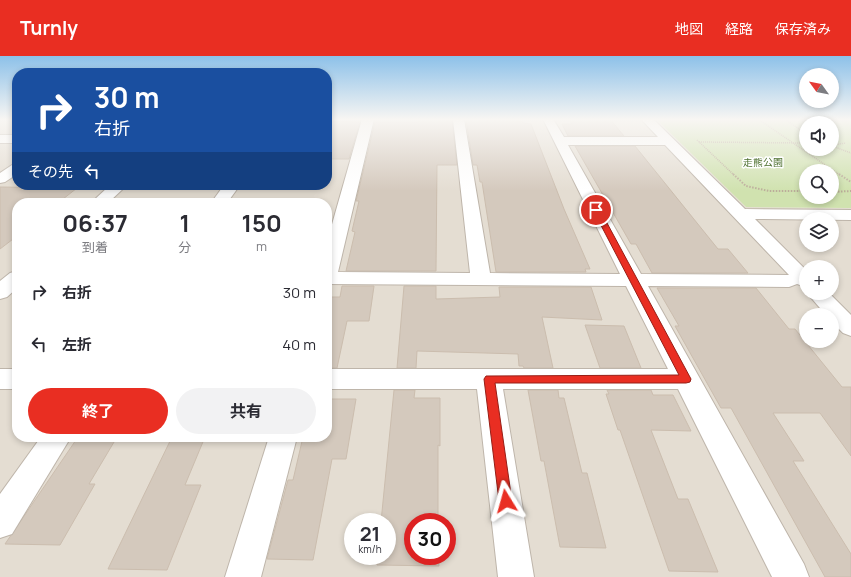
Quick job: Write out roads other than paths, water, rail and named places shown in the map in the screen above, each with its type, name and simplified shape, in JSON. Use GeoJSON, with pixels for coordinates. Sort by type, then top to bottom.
{"type":"FeatureCollection","features":[{"type":"Feature","properties":{"kind":"street"},"geometry":{"type":"LineString","coordinates":[[332,258],[362,143]]}},
{"type":"Feature","properties":{"kind":"street"},"geometry":{"type":"LineString","coordinates":[[462,143],[481,279]]}},
{"type":"Feature","properties":{"kind":"street"},"geometry":{"type":"LineString","coordinates":[[561,143],[791,577]]}},
{"type":"Feature","properties":{"kind":"street"},"geometry":{"type":"LineString","coordinates":[[671,143],[741,214],[798,281]]}},
{"type":"Feature","properties":{"kind":"street"},"geometry":{"type":"LineString","coordinates":[[0,179],[12,171]]}},
{"type":"Feature","properties":{"kind":"street"},"geometry":{"type":"LineString","coordinates":[[105,198],[113,190]]}},
{"type":"Feature","properties":{"kind":"street"},"geometry":{"type":"LineString","coordinates":[[741,214],[851,215]]}},
{"type":"Feature","properties":{"kind":"street"},"geometry":{"type":"LineString","coordinates":[[332,278],[798,281]]}},
{"type":"Feature","properties":{"kind":"street"},"geometry":{"type":"LineString","coordinates":[[0,292],[12,281]]}},
{"type":"Feature","properties":{"kind":"street"},"geometry":{"type":"LineString","coordinates":[[824,300],[851,328]]}},
{"type":"Feature","properties":{"kind":"street"},"geometry":{"type":"LineString","coordinates":[[0,379],[12,379]]}},
{"type":"Feature","properties":{"kind":"street"},"geometry":{"type":"LineString","coordinates":[[332,379],[686,379]]}},
{"type":"Feature","properties":{"kind":"street"},"geometry":{"type":"LineString","coordinates":[[489,379],[516,577]]}},
{"type":"Feature","properties":{"kind":"street"},"geometry":{"type":"LineString","coordinates":[[0,522],[54,442]]}},
{"type":"Feature","properties":{"kind":"street"},"geometry":{"type":"LineString","coordinates":[[243,577],[282,442]]}},
{"type":"Feature","properties":{"kind":"park label","name":"走熊公園"},"geometry":{"type":"Point","coordinates":[763,162]}}]}
